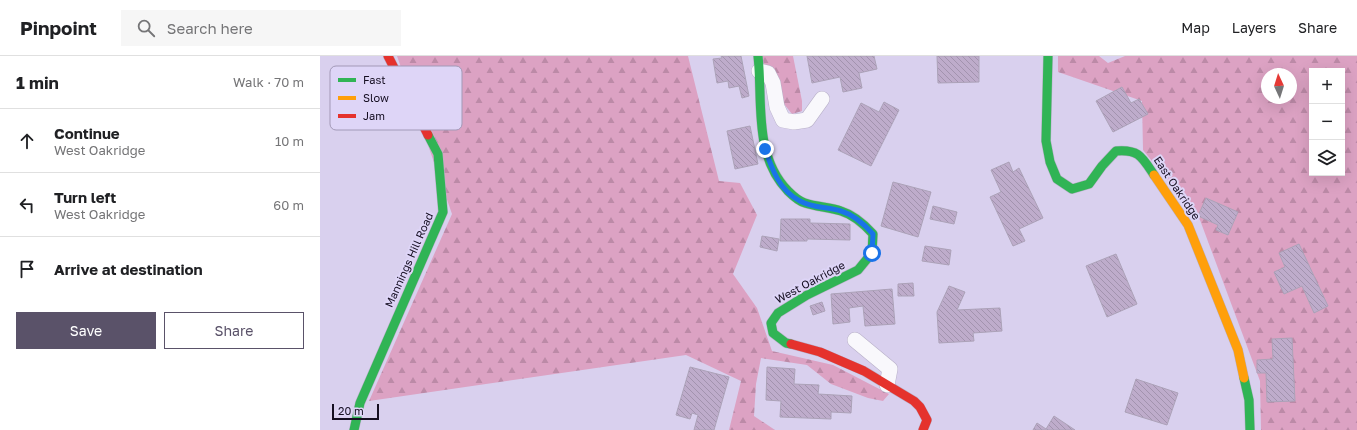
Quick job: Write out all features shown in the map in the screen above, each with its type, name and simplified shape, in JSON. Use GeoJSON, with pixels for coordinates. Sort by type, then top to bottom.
{"type":"FeatureCollection","features":[{"type":"Feature","properties":{"kind":"street","name":"Mannings Hill Road"},"geometry":{"type":"LineString","coordinates":[[388,56],[393,66]]}},
{"type":"Feature","properties":{"kind":"street","name":"East Oakridge"},"geometry":{"type":"LineString","coordinates":[[1048,56],[1046,141],[1050,162],[1057,179],[1072,189],[1089,184],[1102,166],[1116,151],[1127,150],[1135,152],[1145,161],[1188,225],[1238,350],[1249,400],[1250,430]]}},
{"type":"Feature","properties":{"kind":"street"},"geometry":{"type":"LineString","coordinates":[[759,63],[773,83],[777,107],[783,120],[794,122],[807,120],[822,99]]}},
{"type":"Feature","properties":{"kind":"street","name":"West Oakridge"},"geometry":{"type":"LineString","coordinates":[[759,63],[760,118],[765,149],[774,174],[784,188],[800,201],[843,211],[862,223],[873,234],[872,253],[858,270],[806,295],[778,313],[771,323],[773,333],[786,343],[820,352],[864,371],[914,402],[920,407],[927,420],[923,430]]}},
{"type":"Feature","properties":{"kind":"street","name":"Mannings Hill Road"},"geometry":{"type":"LineString","coordinates":[[354,430],[360,403],[443,212],[438,154],[426,130]]}},
{"type":"Feature","properties":{"kind":"street"},"geometry":{"type":"LineString","coordinates":[[855,340],[890,369],[887,385]]}},
{"type":"Feature","properties":{"kind":"green space"},"geometry":{"type":"Polygon","coordinates":[[[397,56],[688,56],[719,181],[740,183],[757,215],[733,274],[757,308],[772,351],[833,365],[889,394],[883,401],[868,398],[831,384],[807,365],[761,358],[756,384],[754,416],[775,430],[729,430],[741,381],[686,355],[369,401],[452,214],[423,130],[462,130],[462,66],[400,66],[397,56]]]}},
{"type":"Feature","properties":{"kind":"green space"},"geometry":{"type":"Polygon","coordinates":[[[760,56],[793,56],[802,101],[802,111],[792,114],[784,104],[760,56]]]}},
{"type":"Feature","properties":{"kind":"green space"},"geometry":{"type":"Polygon","coordinates":[[[1058,56],[1099,56],[1108,63],[1125,56],[1357,56],[1357,430],[1261,430],[1260,381],[1200,220],[1143,150],[1142,101],[1058,72],[1058,56]]]}},
{"type":"Feature","properties":{"kind":"building"},"geometry":{"type":"Polygon","coordinates":[[[721,56],[741,56],[749,96],[742,98],[739,86],[729,88],[728,81],[717,83],[713,59],[722,58],[721,56]]]}},
{"type":"Feature","properties":{"kind":"building"},"geometry":{"type":"Polygon","coordinates":[[[807,56],[874,56],[877,69],[859,73],[862,88],[843,92],[840,77],[812,83],[807,56]]]}},
{"type":"Feature","properties":{"kind":"building"},"geometry":{"type":"Polygon","coordinates":[[[937,56],[979,56],[979,82],[938,83],[937,56]]]}},
{"type":"Feature","properties":{"kind":"building"},"geometry":{"type":"Polygon","coordinates":[[[1122,87],[1131,103],[1139,99],[1148,114],[1113,132],[1096,101],[1122,87]]]}},
{"type":"Feature","properties":{"kind":"building"},"geometry":{"type":"Polygon","coordinates":[[[884,102],[899,110],[871,166],[838,150],[861,103],[879,112],[884,102]]]}},
{"type":"Feature","properties":{"kind":"building"},"geometry":{"type":"Polygon","coordinates":[[[750,126],[758,164],[735,169],[727,131],[750,126]]]}},
{"type":"Feature","properties":{"kind":"building"},"geometry":{"type":"Polygon","coordinates":[[[1009,162],[1013,172],[1019,168],[1043,218],[1019,229],[1025,241],[1013,246],[990,197],[1001,192],[991,170],[1009,162]]]}},
{"type":"Feature","properties":{"kind":"building"},"geometry":{"type":"Polygon","coordinates":[[[893,182],[931,192],[918,237],[881,226],[893,182]]]}},
{"type":"Feature","properties":{"kind":"building"},"geometry":{"type":"Polygon","coordinates":[[[1206,198],[1238,212],[1228,235],[1216,230],[1218,225],[1198,216],[1206,198]]]}},
{"type":"Feature","properties":{"kind":"building"},"geometry":{"type":"Polygon","coordinates":[[[933,206],[957,212],[954,224],[930,219],[933,206]]]}},
{"type":"Feature","properties":{"kind":"building"},"geometry":{"type":"Polygon","coordinates":[[[781,219],[810,219],[810,223],[850,224],[850,240],[807,239],[807,241],[780,241],[781,219]]]}},
{"type":"Feature","properties":{"kind":"building"},"geometry":{"type":"Polygon","coordinates":[[[762,236],[779,239],[777,251],[760,247],[762,236]]]}},
{"type":"Feature","properties":{"kind":"building"},"geometry":{"type":"Polygon","coordinates":[[[1299,244],[1328,306],[1314,313],[1302,286],[1284,294],[1274,272],[1285,267],[1279,253],[1299,244]]]}},
{"type":"Feature","properties":{"kind":"building"},"geometry":{"type":"Polygon","coordinates":[[[925,246],[951,250],[949,265],[922,261],[925,246]]]}},
{"type":"Feature","properties":{"kind":"building"},"geometry":{"type":"Polygon","coordinates":[[[1116,254],[1137,304],[1107,317],[1086,266],[1116,254]]]}},
{"type":"Feature","properties":{"kind":"building"},"geometry":{"type":"Polygon","coordinates":[[[913,283],[914,296],[898,296],[898,284],[913,283]]]}},
{"type":"Feature","properties":{"kind":"building"},"geometry":{"type":"Polygon","coordinates":[[[949,286],[965,292],[957,310],[1000,308],[1002,331],[973,333],[974,341],[939,343],[937,312],[949,286]]]}},
{"type":"Feature","properties":{"kind":"building"},"geometry":{"type":"Polygon","coordinates":[[[892,289],[895,324],[865,326],[863,306],[849,308],[850,322],[833,324],[831,294],[892,289]]]}},
{"type":"Feature","properties":{"kind":"building"},"geometry":{"type":"Polygon","coordinates":[[[822,302],[825,311],[813,315],[810,306],[822,302]]]}},
{"type":"Feature","properties":{"kind":"building"},"geometry":{"type":"Polygon","coordinates":[[[1292,338],[1295,401],[1267,402],[1266,373],[1257,373],[1257,360],[1273,359],[1272,339],[1292,338]]]}},
{"type":"Feature","properties":{"kind":"building"},"geometry":{"type":"Polygon","coordinates":[[[690,367],[729,377],[714,430],[694,430],[698,415],[692,413],[690,419],[676,415],[690,367]]]}},
{"type":"Feature","properties":{"kind":"building"},"geometry":{"type":"Polygon","coordinates":[[[767,367],[795,369],[794,384],[819,385],[818,394],[852,396],[851,413],[831,412],[831,419],[780,417],[781,401],[766,400],[767,367]]]}},
{"type":"Feature","properties":{"kind":"building"},"geometry":{"type":"Polygon","coordinates":[[[1136,379],[1178,393],[1167,425],[1125,412],[1136,379]]]}},
{"type":"Feature","properties":{"kind":"building"},"geometry":{"type":"Polygon","coordinates":[[[1054,416],[1075,430],[1033,430],[1037,423],[1046,429],[1054,416]]]}},
{"type":"Feature","properties":{"kind":"traffic: fast"},"geometry":{"type":"LineString","coordinates":[[758,56],[760,109],[764,144],[769,161],[777,177],[788,191],[800,201],[846,213],[858,220],[873,234],[872,253],[858,270],[807,295],[778,313],[771,323],[773,333],[786,343],[791,344]]}},
{"type":"Feature","properties":{"kind":"traffic: fast"},"geometry":{"type":"LineString","coordinates":[[1048,56],[1046,141],[1050,162],[1057,179],[1072,189],[1089,184],[1102,166],[1116,151],[1130,151],[1135,153],[1143,159],[1154,175]]}},
{"type":"Feature","properties":{"kind":"traffic: fast"},"geometry":{"type":"LineString","coordinates":[[354,430],[360,403],[443,212],[438,154],[428,135]]}},
{"type":"Feature","properties":{"kind":"traffic: fast"},"geometry":{"type":"LineString","coordinates":[[1244,378],[1249,400],[1250,430]]}},
{"type":"Feature","properties":{"kind":"traffic: slow"},"geometry":{"type":"LineString","coordinates":[[1154,175],[1188,225],[1238,350],[1244,378]]}},
{"type":"Feature","properties":{"kind":"traffic: jam"},"geometry":{"type":"LineString","coordinates":[[388,56],[393,66]]}},
{"type":"Feature","properties":{"kind":"traffic: jam"},"geometry":{"type":"LineString","coordinates":[[425,130],[428,135]]}},
{"type":"Feature","properties":{"kind":"traffic: jam"},"geometry":{"type":"LineString","coordinates":[[791,344],[820,352],[864,371],[914,401],[920,407],[927,420],[923,430]]}},
{"type":"Feature","properties":{"kind":"route"},"geometry":{"type":"LineString","coordinates":[[765,149],[774,174],[784,188],[800,201],[819,207],[843,211],[862,223],[873,234],[872,253]]}}]}
